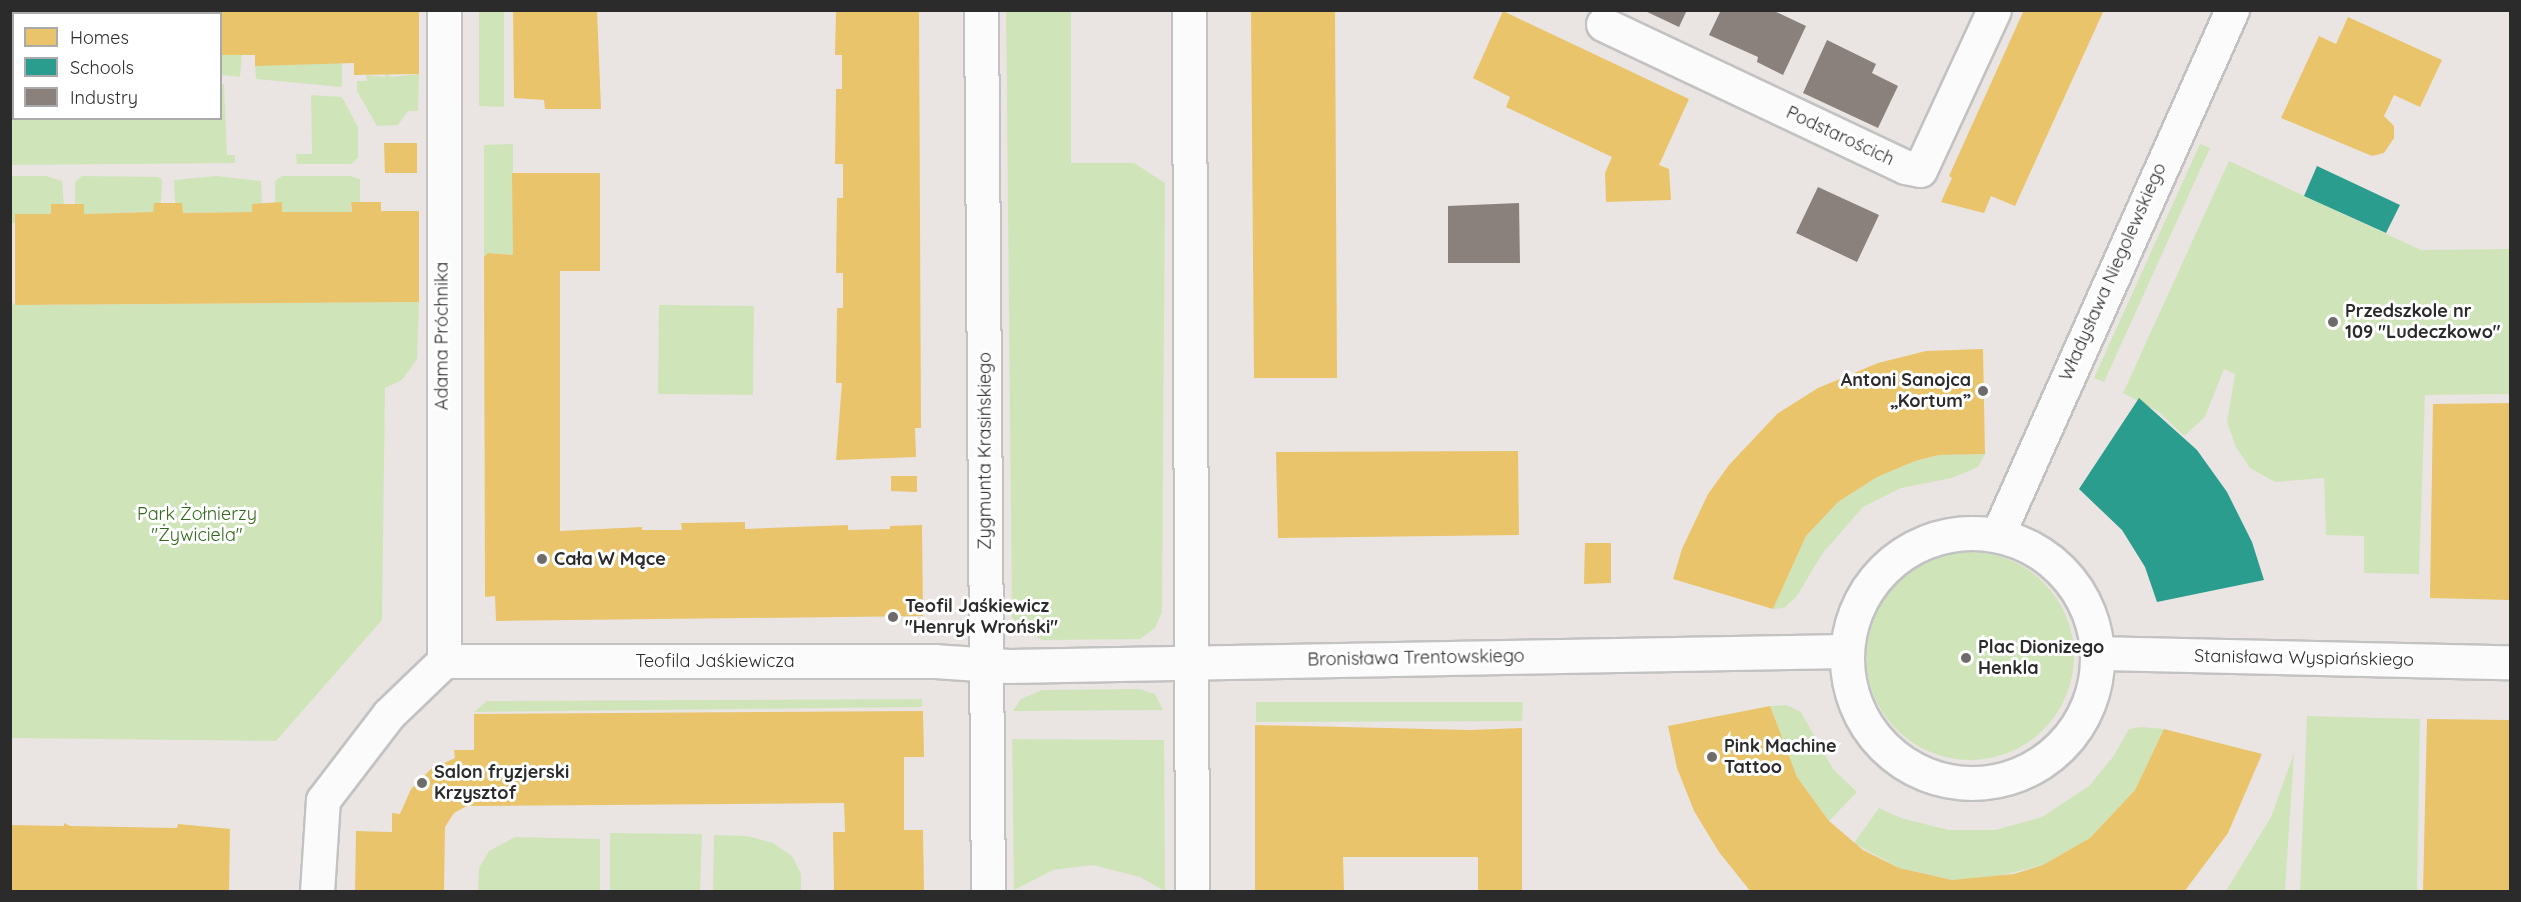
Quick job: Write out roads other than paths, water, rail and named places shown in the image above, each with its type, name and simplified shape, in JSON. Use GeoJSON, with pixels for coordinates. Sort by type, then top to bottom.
{"type":"FeatureCollection","features":[{"type":"Feature","properties":{"kind":"street","name":"Adama Próchnika"},"geometry":{"type":"LineString","coordinates":[[444,10],[444,661]]}},
{"type":"Feature","properties":{"kind":"street","name":"Zygmunta Krasińskiego"},"geometry":{"type":"LineString","coordinates":[[981,10],[988,891]]}},
{"type":"Feature","properties":{"kind":"street"},"geometry":{"type":"LineString","coordinates":[[1189,10],[1192,891]]}},
{"type":"Feature","properties":{"kind":"street","name":"Podstarościch"},"geometry":{"type":"LineString","coordinates":[[1603,24],[1905,167],[1920,170],[1994,10]]}},
{"type":"Feature","properties":{"kind":"street","name":"Władysława Niegolewskiego"},"geometry":{"type":"LineString","coordinates":[[1998,534],[2232,10]]}},
{"type":"Feature","properties":{"kind":"street"},"geometry":{"type":"LineString","coordinates":[[1955,532],[1998,534],[2030,545],[2056,564],[2079,589],[2092,620],[2098,653],[2092,697],[2070,737],[2035,767],[1993,782],[1948,782],[1906,766],[1872,736],[1851,696],[1846,651],[1856,608],[1879,572],[1924,542],[1955,532]]}},
{"type":"Feature","properties":{"kind":"street","name":"Bronisława Trentowskiego"},"geometry":{"type":"LineString","coordinates":[[987,665],[1846,651]]}},
{"type":"Feature","properties":{"kind":"street","name":"Stanisława Wyspiańskiego"},"geometry":{"type":"LineString","coordinates":[[2098,653],[2511,662]]}},
{"type":"Feature","properties":{"kind":"street","name":"Teofila Jaśkiewicza"},"geometry":{"type":"LineString","coordinates":[[444,661],[987,665]]}},
{"type":"Feature","properties":{"kind":"street"},"geometry":{"type":"LineString","coordinates":[[317,891],[323,800],[389,714],[444,661]]}},
{"type":"Feature","properties":{"kind":"place","name":"Przedszkole nr 109 \"Ludeczkowo\""},"geometry":{"type":"Point","coordinates":[2333,322]}},
{"type":"Feature","properties":{"kind":"place","name":"Antoni Sanojca „Kortum”"},"geometry":{"type":"Point","coordinates":[1983,391]}},
{"type":"Feature","properties":{"kind":"place","name":"Cała W Mące"},"geometry":{"type":"Point","coordinates":[542,559]}},
{"type":"Feature","properties":{"kind":"place","name":"Teofil Jaśkiewicz \"Henryk Wroński\""},"geometry":{"type":"Point","coordinates":[893,617]}},
{"type":"Feature","properties":{"kind":"place","name":"Plac Dionizego Henkla"},"geometry":{"type":"Point","coordinates":[1966,658]}},
{"type":"Feature","properties":{"kind":"place","name":"Pink Machine Tattoo"},"geometry":{"type":"Point","coordinates":[1712,757]}},
{"type":"Feature","properties":{"kind":"place","name":"Salon fryzjerski Krzysztof"},"geometry":{"type":"Point","coordinates":[422,783]}},
{"type":"Feature","properties":{"kind":"park label","name":"Park Żołnierzy \"Żywiciela\""},"geometry":{"type":"Point","coordinates":[197,525]}}]}
